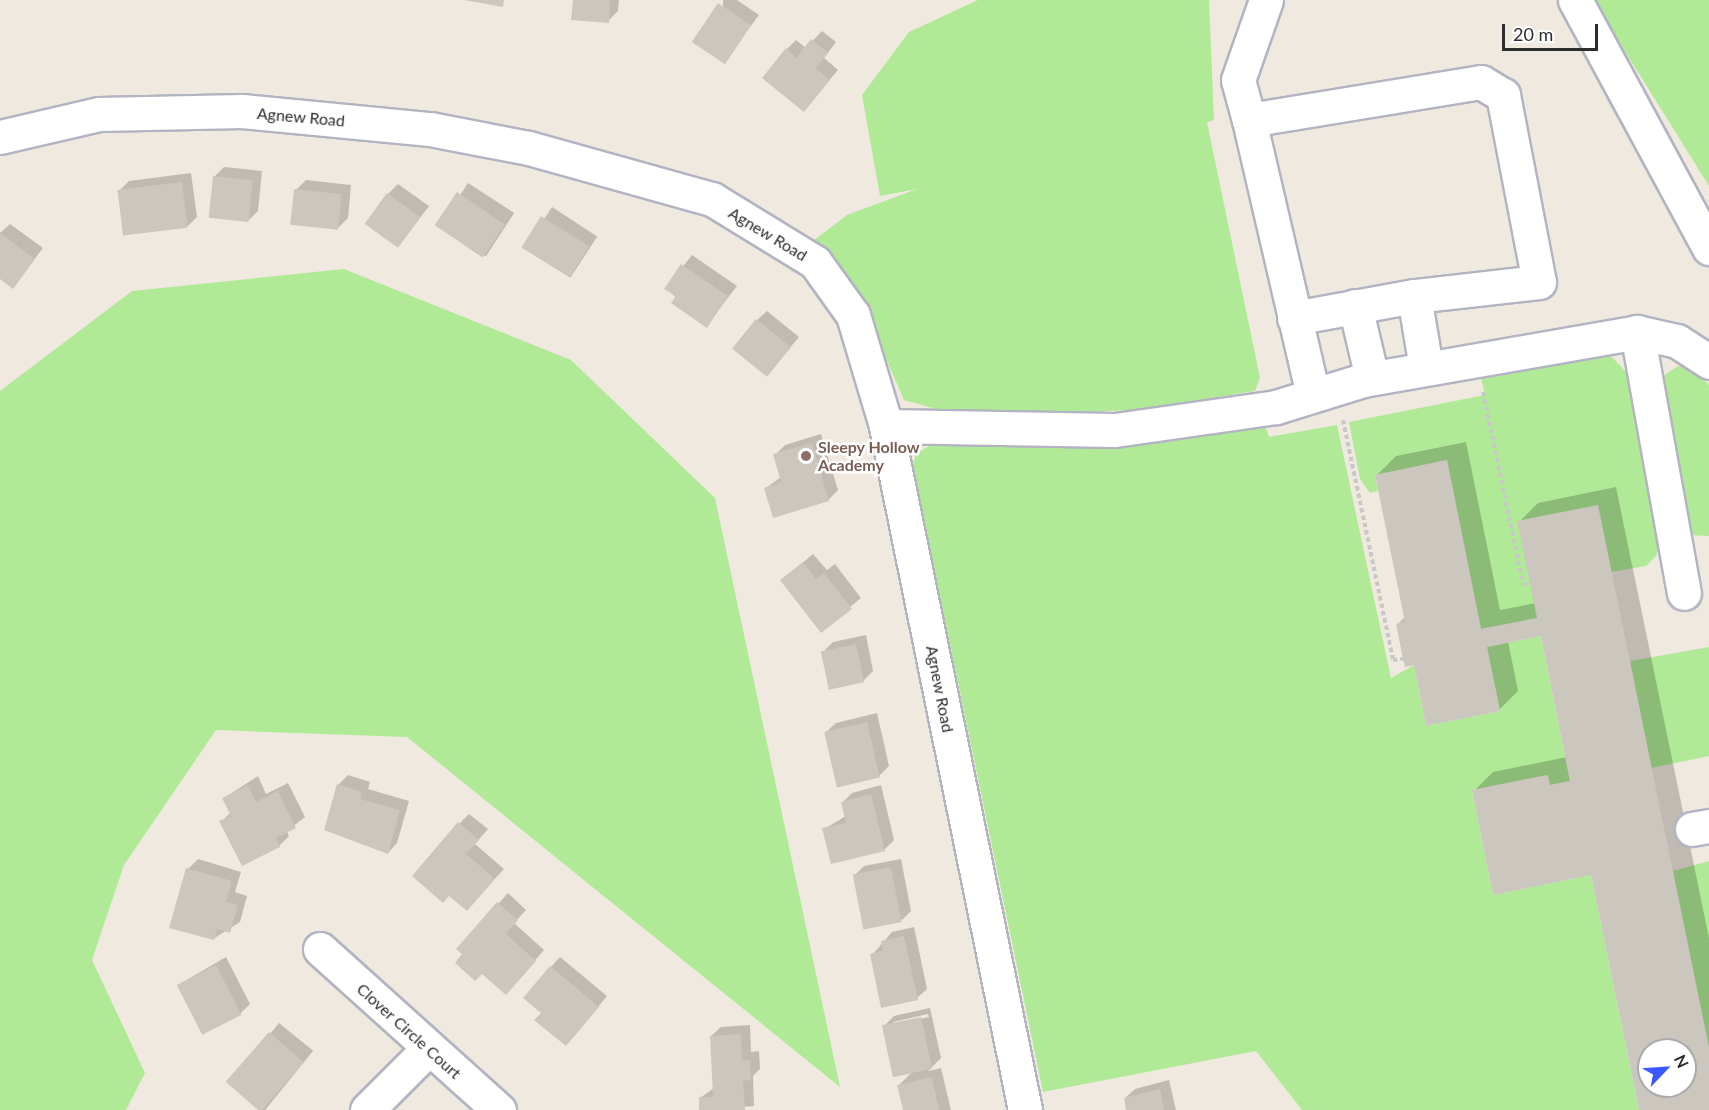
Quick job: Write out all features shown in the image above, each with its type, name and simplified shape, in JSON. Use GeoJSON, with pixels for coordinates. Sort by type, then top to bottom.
{"type":"FeatureCollection","features":[{"type":"Feature","properties":{"kind":"street"},"geometry":{"type":"LineString","coordinates":[[1266,0],[1238,80],[1294,318],[1327,391]]}},
{"type":"Feature","properties":{"kind":"street"},"geometry":{"type":"LineString","coordinates":[[1575,0],[1709,248]]}},
{"type":"Feature","properties":{"kind":"street"},"geometry":{"type":"LineString","coordinates":[[1249,120],[1481,82],[1503,94],[1539,282],[1414,296],[1294,318]]}},
{"type":"Feature","properties":{"kind":"street","name":"Agnew Road"},"geometry":{"type":"LineString","coordinates":[[0,137],[99,114],[242,111],[430,129],[529,148],[711,199],[815,262],[853,315],[886,426],[1025,1110]]}},
{"type":"Feature","properties":{"kind":"street"},"geometry":{"type":"LineString","coordinates":[[1414,296],[1426,368]]}},
{"type":"Feature","properties":{"kind":"street"},"geometry":{"type":"LineString","coordinates":[[1355,306],[1372,378]]}},
{"type":"Feature","properties":{"kind":"street"},"geometry":{"type":"LineString","coordinates":[[886,426],[1114,430],[1276,407],[1372,378],[1637,332],[1677,341],[1709,362]]}},
{"type":"Feature","properties":{"kind":"street"},"geometry":{"type":"LineString","coordinates":[[1637,332],[1684,593]]}},
{"type":"Feature","properties":{"kind":"street","name":"Clover Circle Court"},"geometry":{"type":"LineString","coordinates":[[320,950],[427,1050],[499,1110]]}},
{"type":"Feature","properties":{"kind":"street"},"geometry":{"type":"LineString","coordinates":[[367,1110],[427,1050]]}},
{"type":"Feature","properties":{"kind":"path"},"geometry":{"type":"LineString","coordinates":[[1482,385],[1523,583],[1529,586]]}},
{"type":"Feature","properties":{"kind":"path"},"geometry":{"type":"LineString","coordinates":[[1327,391],[1393,660],[1403,658]]}},
{"type":"Feature","properties":{"kind":"green space"},"geometry":{"type":"Polygon","coordinates":[[[978,0],[1209,0],[1214,120],[1207,122],[1260,378],[1255,391],[1138,410],[1042,413],[950,413],[904,400],[862,303],[813,241],[847,215],[917,189],[880,196],[862,95],[909,32],[978,0]]]}},
{"type":"Feature","properties":{"kind":"green space"},"geometry":{"type":"Polygon","coordinates":[[[1593,0],[1709,0],[1709,186],[1593,0]]]}},
{"type":"Feature","properties":{"kind":"green space"},"geometry":{"type":"Polygon","coordinates":[[[344,269],[571,360],[715,498],[840,1087],[407,737],[216,730],[124,865],[92,960],[145,1073],[126,1110],[0,1110],[0,391],[132,291],[344,269]]]}},
{"type":"Feature","properties":{"kind":"green space"},"geometry":{"type":"Polygon","coordinates":[[[1608,353],[1628,374],[1660,543],[1656,556],[1646,566],[1611,572],[1537,618],[1481,629],[1447,460],[1375,475],[1378,491],[1370,493],[1360,479],[1349,422],[1485,395],[1480,374],[1608,353]]]}},
{"type":"Feature","properties":{"kind":"green space"},"geometry":{"type":"Polygon","coordinates":[[[1678,366],[1694,370],[1709,385],[1709,536],[1689,535],[1660,378],[1678,366]]]}},
{"type":"Feature","properties":{"kind":"green space"},"geometry":{"type":"Polygon","coordinates":[[[1265,425],[1269,437],[1337,425],[1391,678],[1414,665],[1426,726],[1500,711],[1487,647],[1541,636],[1570,781],[1550,785],[1547,775],[1472,790],[1493,895],[1591,875],[1639,1110],[1302,1110],[1256,1051],[1043,1092],[913,465],[916,453],[939,441],[1089,444],[1265,425]]]}},
{"type":"Feature","properties":{"kind":"green space"},"geometry":{"type":"Polygon","coordinates":[[[1709,647],[1709,756],[1651,768],[1630,661],[1709,647]]]}},
{"type":"Feature","properties":{"kind":"green space"},"geometry":{"type":"Polygon","coordinates":[[[1709,861],[1709,1048],[1673,871],[1709,861]]]}},
{"type":"Feature","properties":{"kind":"building"},"geometry":{"type":"Polygon","coordinates":[[[464,0],[504,0],[503,7],[464,0]]]}},
{"type":"Feature","properties":{"kind":"building"},"geometry":{"type":"Polygon","coordinates":[[[573,0],[610,0],[609,23],[571,20],[573,0]]]}},
{"type":"Feature","properties":{"kind":"building"},"geometry":{"type":"Polygon","coordinates":[[[718,3],[751,25],[725,64],[692,42],[718,3]]]}},
{"type":"Feature","properties":{"kind":"building"},"geometry":{"type":"Polygon","coordinates":[[[811,39],[828,53],[815,68],[830,80],[804,112],[762,78],[786,48],[796,58],[811,39]]]}},
{"type":"Feature","properties":{"kind":"building"},"geometry":{"type":"Polygon","coordinates":[[[213,176],[253,180],[248,222],[209,218],[213,176]]]}},
{"type":"Feature","properties":{"kind":"building"},"geometry":{"type":"Polygon","coordinates":[[[182,182],[188,228],[123,236],[117,190],[182,182]]]}},
{"type":"Feature","properties":{"kind":"building"},"geometry":{"type":"Polygon","coordinates":[[[294,189],[342,194],[338,230],[290,225],[294,189]]]}},
{"type":"Feature","properties":{"kind":"building"},"geometry":{"type":"Polygon","coordinates":[[[457,192],[505,224],[483,258],[435,225],[457,192]]]}},
{"type":"Feature","properties":{"kind":"building"},"geometry":{"type":"Polygon","coordinates":[[[387,193],[420,217],[398,248],[365,224],[387,193]]]}},
{"type":"Feature","properties":{"kind":"building"},"geometry":{"type":"Polygon","coordinates":[[[541,216],[589,246],[570,278],[521,247],[541,216]]]}},
{"type":"Feature","properties":{"kind":"building"},"geometry":{"type":"Polygon","coordinates":[[[0,233],[35,259],[13,289],[0,279],[0,233]]]}},
{"type":"Feature","properties":{"kind":"building"},"geometry":{"type":"Polygon","coordinates":[[[681,264],[728,296],[707,328],[671,303],[676,296],[664,289],[681,264]]]}},
{"type":"Feature","properties":{"kind":"building"},"geometry":{"type":"Polygon","coordinates":[[[756,319],[791,347],[767,377],[732,349],[756,319]]]}},
{"type":"Feature","properties":{"kind":"building"},"geometry":{"type":"Polygon","coordinates":[[[812,443],[829,501],[773,518],[764,488],[781,482],[773,454],[812,443]]]}},
{"type":"Feature","properties":{"kind":"building"},"geometry":{"type":"Polygon","coordinates":[[[1447,460],[1481,629],[1537,618],[1517,521],[1598,505],[1709,1048],[1709,1110],[1639,1110],[1591,875],[1493,895],[1472,790],[1548,775],[1550,785],[1570,781],[1541,636],[1487,647],[1500,711],[1426,726],[1414,665],[1405,667],[1403,659],[1396,624],[1405,622],[1375,475],[1447,460]]]}},
{"type":"Feature","properties":{"kind":"building"},"geometry":{"type":"Polygon","coordinates":[[[803,562],[816,579],[824,573],[852,609],[821,633],[780,580],[803,562]]]}},
{"type":"Feature","properties":{"kind":"building"},"geometry":{"type":"Polygon","coordinates":[[[856,644],[864,682],[829,690],[821,651],[856,644]]]}},
{"type":"Feature","properties":{"kind":"building"},"geometry":{"type":"Polygon","coordinates":[[[867,722],[880,778],[837,787],[824,732],[867,722]]]}},
{"type":"Feature","properties":{"kind":"building"},"geometry":{"type":"Polygon","coordinates":[[[337,784],[362,792],[360,799],[400,810],[388,854],[324,830],[337,784]]]}},
{"type":"Feature","properties":{"kind":"building"},"geometry":{"type":"Polygon","coordinates":[[[248,785],[256,802],[278,791],[296,828],[276,838],[280,847],[242,866],[219,821],[231,816],[222,798],[248,785]]]}},
{"type":"Feature","properties":{"kind":"building"},"geometry":{"type":"Polygon","coordinates":[[[871,794],[885,851],[831,864],[822,828],[846,823],[841,802],[871,794]]]}},
{"type":"Feature","properties":{"kind":"building"},"geometry":{"type":"Polygon","coordinates":[[[458,822],[479,840],[466,854],[495,879],[467,911],[449,896],[443,903],[412,876],[458,822]]]}},
{"type":"Feature","properties":{"kind":"building"},"geometry":{"type":"Polygon","coordinates":[[[891,867],[902,922],[863,929],[853,874],[891,867]]]}},
{"type":"Feature","properties":{"kind":"building"},"geometry":{"type":"Polygon","coordinates":[[[186,868],[232,881],[226,902],[238,905],[230,933],[217,929],[214,940],[169,928],[186,868]]]}},
{"type":"Feature","properties":{"kind":"building"},"geometry":{"type":"Polygon","coordinates":[[[497,902],[518,920],[506,934],[536,961],[506,995],[482,974],[475,981],[455,963],[462,954],[456,949],[497,902]]]}},
{"type":"Feature","properties":{"kind":"building"},"geometry":{"type":"Polygon","coordinates":[[[904,936],[918,1000],[881,1008],[870,954],[883,951],[881,941],[904,936]]]}},
{"type":"Feature","properties":{"kind":"building"},"geometry":{"type":"Polygon","coordinates":[[[216,965],[241,1015],[202,1035],[177,985],[216,965]]]}},
{"type":"Feature","properties":{"kind":"building"},"geometry":{"type":"Polygon","coordinates":[[[550,966],[599,1007],[566,1046],[534,1020],[541,1013],[523,998],[550,966]]]}},
{"type":"Feature","properties":{"kind":"building"},"geometry":{"type":"Polygon","coordinates":[[[921,1017],[932,1069],[893,1077],[882,1025],[921,1017]]]}},
{"type":"Feature","properties":{"kind":"building"},"geometry":{"type":"Polygon","coordinates":[[[269,1032],[304,1062],[262,1110],[258,1110],[226,1082],[269,1032]]]}},
{"type":"Feature","properties":{"kind":"building"},"geometry":{"type":"Polygon","coordinates":[[[741,1034],[742,1061],[750,1060],[751,1080],[743,1081],[745,1110],[699,1110],[699,1097],[713,1097],[710,1036],[741,1034]]]}},
{"type":"Feature","properties":{"kind":"building"},"geometry":{"type":"Polygon","coordinates":[[[932,1077],[939,1110],[903,1110],[897,1085],[932,1077]]]}},
{"type":"Feature","properties":{"kind":"building"},"geometry":{"type":"Polygon","coordinates":[[[1160,1089],[1164,1110],[1126,1110],[1124,1098],[1160,1089]]]}},
{"type":"Feature","properties":{"kind":"place","name":"Sleepy Hollow Academy"},"geometry":{"type":"Point","coordinates":[806,456]}}]}
